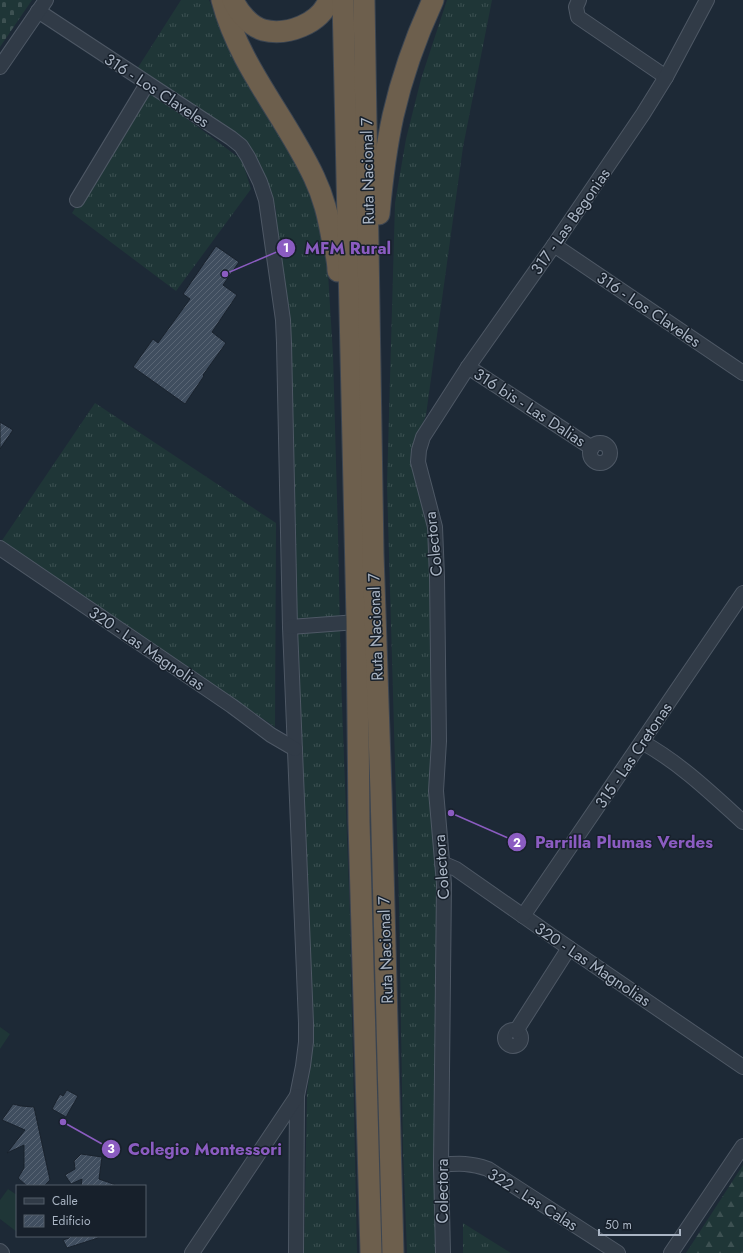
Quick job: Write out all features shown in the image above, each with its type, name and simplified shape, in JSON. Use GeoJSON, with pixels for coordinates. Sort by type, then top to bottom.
{"type":"FeatureCollection","features":[{"type":"Feature","properties":{"kind":"highway"},"geometry":{"type":"LineString","coordinates":[[222,0],[235,38],[249,67],[301,152],[314,177],[325,204],[338,264],[340,294],[350,352]]}},
{"type":"Feature","properties":{"kind":"highway"},"geometry":{"type":"LineString","coordinates":[[233,0],[236,8],[251,23],[263,30],[284,31],[300,28],[320,15],[326,8],[329,0]]}},
{"type":"Feature","properties":{"kind":"highway","name":"Ruta Nacional 7"},"geometry":{"type":"LineString","coordinates":[[343,0],[357,622],[359,822],[371,1253]]}},
{"type":"Feature","properties":{"kind":"highway","name":"Ruta Nacional 7"},"geometry":{"type":"LineString","coordinates":[[364,0],[373,554],[393,1253]]}},
{"type":"Feature","properties":{"kind":"highway"},"geometry":{"type":"LineString","coordinates":[[370,314],[380,198],[393,117],[400,88],[414,47],[433,0]]}},
{"type":"Feature","properties":{"kind":"street"},"geometry":{"type":"LineString","coordinates":[[580,0],[576,7],[578,17],[666,77]]}},
{"type":"Feature","properties":{"kind":"street","name":"317 - Las Begonias"},"geometry":{"type":"LineString","coordinates":[[423,437],[468,367],[643,114],[666,77],[707,0]]}},
{"type":"Feature","properties":{"kind":"street"},"geometry":{"type":"LineString","coordinates":[[0,67],[42,6]]}},
{"type":"Feature","properties":{"kind":"street","name":"316 - Los Claveles"},"geometry":{"type":"LineString","coordinates":[[42,6],[147,84],[241,146],[260,182],[266,200],[283,320],[290,627]]}},
{"type":"Feature","properties":{"kind":"street"},"geometry":{"type":"LineString","coordinates":[[77,200],[147,84]]}},
{"type":"Feature","properties":{"kind":"street","name":"316 - Los Claveles"},"geometry":{"type":"LineString","coordinates":[[554,244],[743,373]]}},
{"type":"Feature","properties":{"kind":"street","name":"316 bis - Las Dalias"},"geometry":{"type":"LineString","coordinates":[[468,367],[592,448]]}},
{"type":"Feature","properties":{"kind":"street","name":"Colectora"},"geometry":{"type":"LineString","coordinates":[[423,437],[419,450],[418,462],[434,527],[437,577],[440,741],[436,791],[444,884],[442,1165],[443,1253]]}},
{"type":"Feature","properties":{"kind":"street","name":"320 - Las Magnolias"},"geometry":{"type":"LineString","coordinates":[[0,548],[232,706],[271,735],[295,749]]}},
{"type":"Feature","properties":{"kind":"street","name":"315 - Las Cretonas"},"geometry":{"type":"LineString","coordinates":[[524,916],[743,593]]}},
{"type":"Feature","properties":{"kind":"street"},"geometry":{"type":"LineString","coordinates":[[296,1253],[297,1096],[306,1048],[306,1023],[290,627],[357,622]]}},
{"type":"Feature","properties":{"kind":"street"},"geometry":{"type":"LineString","coordinates":[[642,742],[654,748],[693,777],[743,822]]}},
{"type":"Feature","properties":{"kind":"street","name":"320 - Las Magnolias"},"geometry":{"type":"LineString","coordinates":[[442,863],[456,869],[743,1067]]}},
{"type":"Feature","properties":{"kind":"street"},"geometry":{"type":"LineString","coordinates":[[516,1031],[569,948]]}},
{"type":"Feature","properties":{"kind":"street"},"geometry":{"type":"LineString","coordinates":[[192,1253],[297,1096]]}},
{"type":"Feature","properties":{"kind":"street"},"geometry":{"type":"LineString","coordinates":[[671,1253],[743,1146]]}},
{"type":"Feature","properties":{"kind":"street","name":"322 - Las Calas"},"geometry":{"type":"LineString","coordinates":[[442,1165],[455,1163],[478,1165],[488,1169],[618,1253]]}},
{"type":"Feature","properties":{"kind":"green space"},"geometry":{"type":"Polygon","coordinates":[[[0,0],[32,0],[0,47],[0,0]]]}},
{"type":"Feature","properties":{"kind":"green space"},"geometry":{"type":"Polygon","coordinates":[[[181,0],[209,0],[240,69],[305,172],[326,240],[333,355],[341,677],[350,918],[357,1253],[304,1253],[307,1093],[311,1062],[312,1028],[276,209],[263,174],[244,139],[137,69],[181,0]]]}},
{"type":"Feature","properties":{"kind":"green space"},"geometry":{"type":"Polygon","coordinates":[[[447,0],[492,0],[463,147],[426,415],[413,450],[415,481],[427,521],[433,595],[441,893],[437,1253],[407,1253],[403,1151],[399,903],[387,485],[395,203],[406,139],[421,79],[447,0]]]}},
{"type":"Feature","properties":{"kind":"green space"},"geometry":{"type":"Polygon","coordinates":[[[150,91],[242,160],[251,189],[176,291],[72,213],[150,91]]]}},
{"type":"Feature","properties":{"kind":"green space"},"geometry":{"type":"Polygon","coordinates":[[[95,403],[276,523],[275,727],[1,542],[95,403]]]}},
{"type":"Feature","properties":{"kind":"green space"},"geometry":{"type":"Polygon","coordinates":[[[0,1027],[10,1034],[0,1049],[0,1027]]]}},
{"type":"Feature","properties":{"kind":"green space"},"geometry":{"type":"Polygon","coordinates":[[[743,1165],[743,1253],[686,1253],[743,1165]]]}},
{"type":"Feature","properties":{"kind":"green space"},"geometry":{"type":"Polygon","coordinates":[[[8,1189],[16,1194],[16,1231],[0,1219],[0,1200],[8,1189]]]}},
{"type":"Feature","properties":{"kind":"green space"},"geometry":{"type":"Polygon","coordinates":[[[463,1223],[511,1253],[463,1253],[463,1223]]]}},
{"type":"Feature","properties":{"kind":"building"},"geometry":{"type":"Polygon","coordinates":[[[216,246],[239,262],[223,285],[237,295],[212,332],[226,343],[203,375],[204,376],[185,404],[133,367],[153,339],[158,343],[190,299],[183,294],[216,246]]]}},
{"type":"Feature","properties":{"kind":"building"},"geometry":{"type":"Polygon","coordinates":[[[0,422],[13,430],[0,449],[0,422]]]}},
{"type":"Feature","properties":{"kind":"building"},"geometry":{"type":"Polygon","coordinates":[[[67,1090],[78,1096],[66,1117],[52,1109],[60,1094],[63,1096],[67,1090]]]}},
{"type":"Feature","properties":{"kind":"building"},"geometry":{"type":"Polygon","coordinates":[[[13,1104],[34,1107],[50,1180],[45,1185],[26,1185],[18,1178],[24,1168],[24,1145],[7,1153],[25,1130],[2,1120],[13,1104]]]}},
{"type":"Feature","properties":{"kind":"building"},"geometry":{"type":"Polygon","coordinates":[[[81,1154],[102,1157],[99,1179],[116,1185],[81,1185],[82,1179],[71,1184],[65,1175],[75,1169],[74,1161],[81,1154]]]}},
{"type":"Feature","properties":{"kind":"building"},"geometry":{"type":"Polygon","coordinates":[[[98,1237],[67,1248],[63,1240],[69,1238],[98,1237]]]}},
{"type":"Feature","properties":{"kind":"place","name":"MFM Rural"},"geometry":{"type":"Point","coordinates":[225,274]}},
{"type":"Feature","properties":{"kind":"place","name":"Parrilla Plumas Verdes"},"geometry":{"type":"Point","coordinates":[451,813]}},
{"type":"Feature","properties":{"kind":"place","name":"Colegio Montessori"},"geometry":{"type":"Point","coordinates":[63,1122]}}]}
